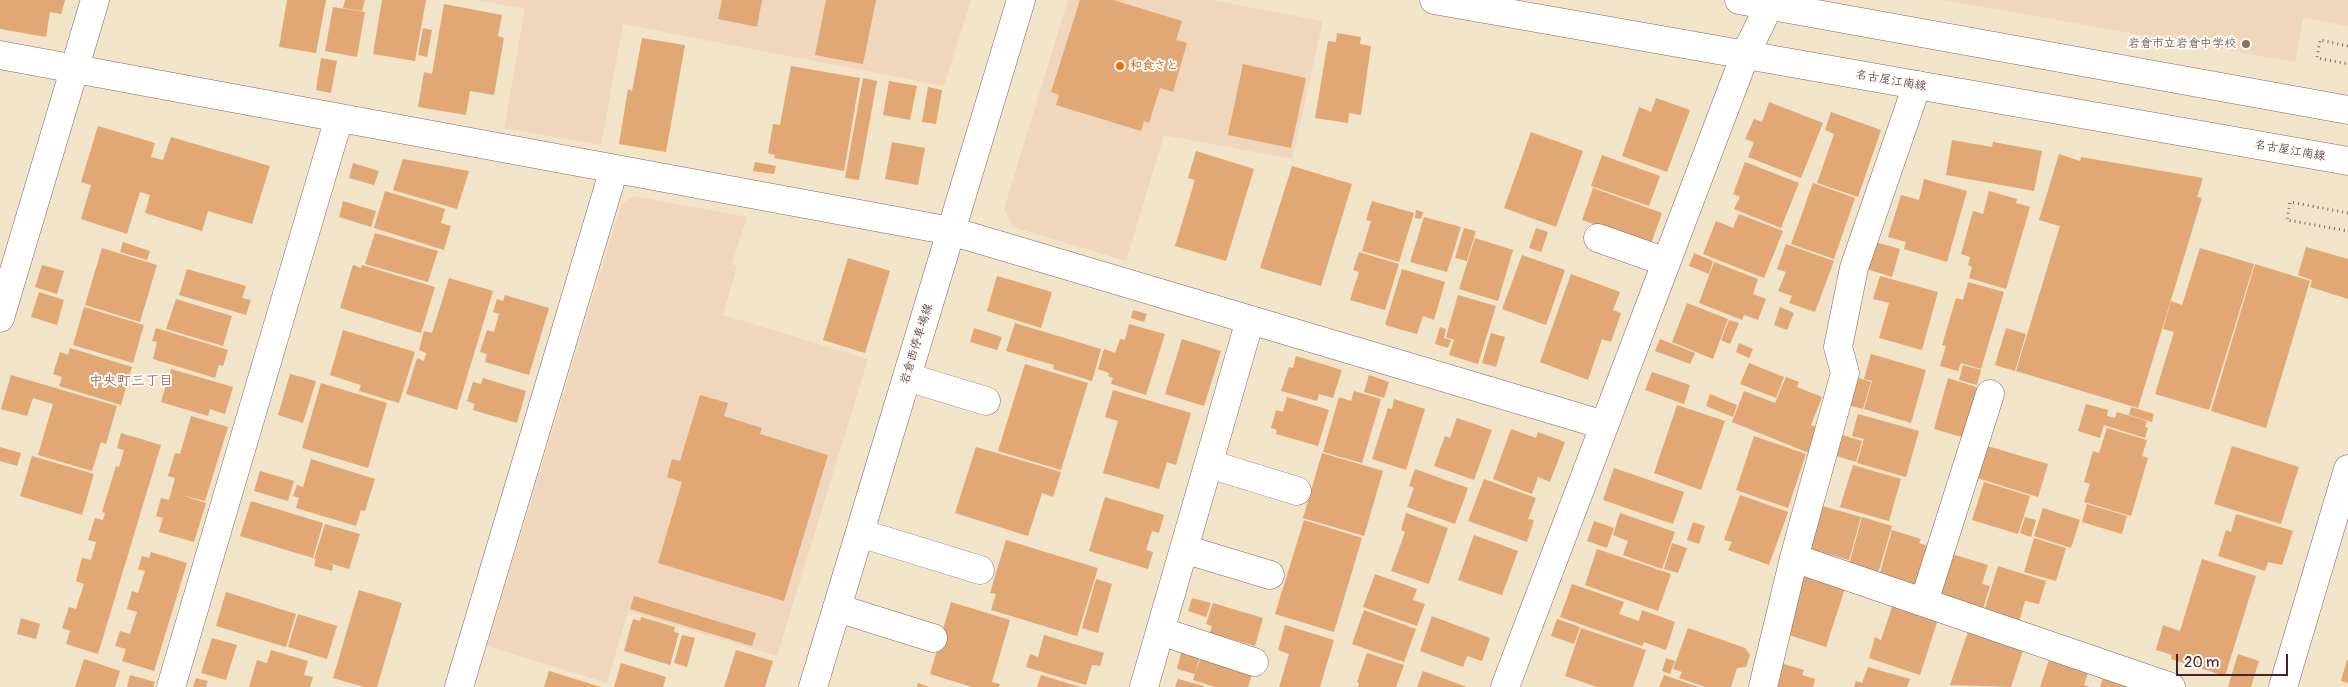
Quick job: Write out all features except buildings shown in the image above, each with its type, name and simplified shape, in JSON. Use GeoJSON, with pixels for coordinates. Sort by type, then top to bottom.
{"type":"FeatureCollection","features":[{"type":"Feature","properties":{"kind":"street"},"geometry":{"type":"LineString","coordinates":[[0,318],[95,0]]}},
{"type":"Feature","properties":{"kind":"street","name":"岩倉西停車場線"},"geometry":{"type":"LineString","coordinates":[[813,687],[908,377],[1020,0]]}},
{"type":"Feature","properties":{"kind":"street","name":"名古屋江南線"},"geometry":{"type":"LineString","coordinates":[[1434,0],[2348,161]]}},
{"type":"Feature","properties":{"kind":"street"},"geometry":{"type":"LineString","coordinates":[[1739,0],[1771,3],[2348,110]]}},
{"type":"Feature","properties":{"kind":"street"},"geometry":{"type":"LineString","coordinates":[[1505,687],[1745,55],[1771,3]]}},
{"type":"Feature","properties":{"kind":"street"},"geometry":{"type":"LineString","coordinates":[[0,55],[951,231],[1604,425]]}},
{"type":"Feature","properties":{"kind":"street"},"geometry":{"type":"LineString","coordinates":[[1762,687],[1794,558],[1846,373],[1838,347],[1854,268],[1916,85]]}},
{"type":"Feature","properties":{"kind":"street"},"geometry":{"type":"LineString","coordinates":[[171,687],[339,118]]}},
{"type":"Feature","properties":{"kind":"street"},"geometry":{"type":"LineString","coordinates":[[458,687],[614,169]]}},
{"type":"Feature","properties":{"kind":"street"},"geometry":{"type":"LineString","coordinates":[[1598,238],[1666,262]]}},
{"type":"Feature","properties":{"kind":"street"},"geometry":{"type":"LineString","coordinates":[[1144,687],[1250,320]]}},
{"type":"Feature","properties":{"kind":"street"},"geometry":{"type":"LineString","coordinates":[[908,377],[986,401]]}},
{"type":"Feature","properties":{"kind":"street"},"geometry":{"type":"LineString","coordinates":[[1924,602],[1990,394]]}},
{"type":"Feature","properties":{"kind":"street"},"geometry":{"type":"LineString","coordinates":[[1209,464],[1297,490]]}},
{"type":"Feature","properties":{"kind":"street"},"geometry":{"type":"LineString","coordinates":[[2283,687],[2348,469]]}},
{"type":"Feature","properties":{"kind":"street"},"geometry":{"type":"LineString","coordinates":[[860,533],[980,570]]}},
{"type":"Feature","properties":{"kind":"street"},"geometry":{"type":"LineString","coordinates":[[1184,549],[1270,575]]}},
{"type":"Feature","properties":{"kind":"street"},"geometry":{"type":"LineString","coordinates":[[1794,558],[2171,687]]}},
{"type":"Feature","properties":{"kind":"street"},"geometry":{"type":"LineString","coordinates":[[837,608],[933,638]]}},
{"type":"Feature","properties":{"kind":"street"},"geometry":{"type":"LineString","coordinates":[[1160,631],[1254,662]]}},
{"type":"Feature","properties":{"kind":"path"},"geometry":{"type":"LineString","coordinates":[[2348,46],[2320,40],[2317,58],[2348,64]]}},
{"type":"Feature","properties":{"kind":"path"},"geometry":{"type":"LineString","coordinates":[[2348,213],[2290,202],[2287,220],[2348,231]]}},
{"type":"Feature","properties":{"kind":"shaded area"},"geometry":{"type":"Polygon","coordinates":[[[475,0],[971,0],[944,86],[623,24],[601,145],[504,128],[525,9],[475,0]]]}},
{"type":"Feature","properties":{"kind":"shaded area"},"geometry":{"type":"Polygon","coordinates":[[[1068,0],[1211,0],[1323,21],[1292,159],[1164,135],[1126,261],[1013,227],[1004,209],[1068,0]]]}},
{"type":"Feature","properties":{"kind":"shaded area","name":"岩倉市立岩倉中学校"},"geometry":{"type":"Polygon","coordinates":[[[1944,0],[2348,0],[2348,26],[2303,18],[2295,62],[1944,0]]]}},
{"type":"Feature","properties":{"kind":"shaded area"},"geometry":{"type":"Polygon","coordinates":[[[633,196],[747,217],[732,264],[737,266],[723,315],[868,359],[777,656],[628,611],[607,683],[487,646],[621,205],[633,196]]]}},
{"type":"Feature","properties":{"kind":"place","name":"岩倉市立岩倉中学校"},"geometry":{"type":"Point","coordinates":[2246,44]}},
{"type":"Feature","properties":{"kind":"place","name":"和食さと"},"geometry":{"type":"Point","coordinates":[1120,66]}},
{"type":"Feature","properties":{"kind":"district","name":"中央町三丁目"},"geometry":{"type":"Point","coordinates":[131,381]}}]}
